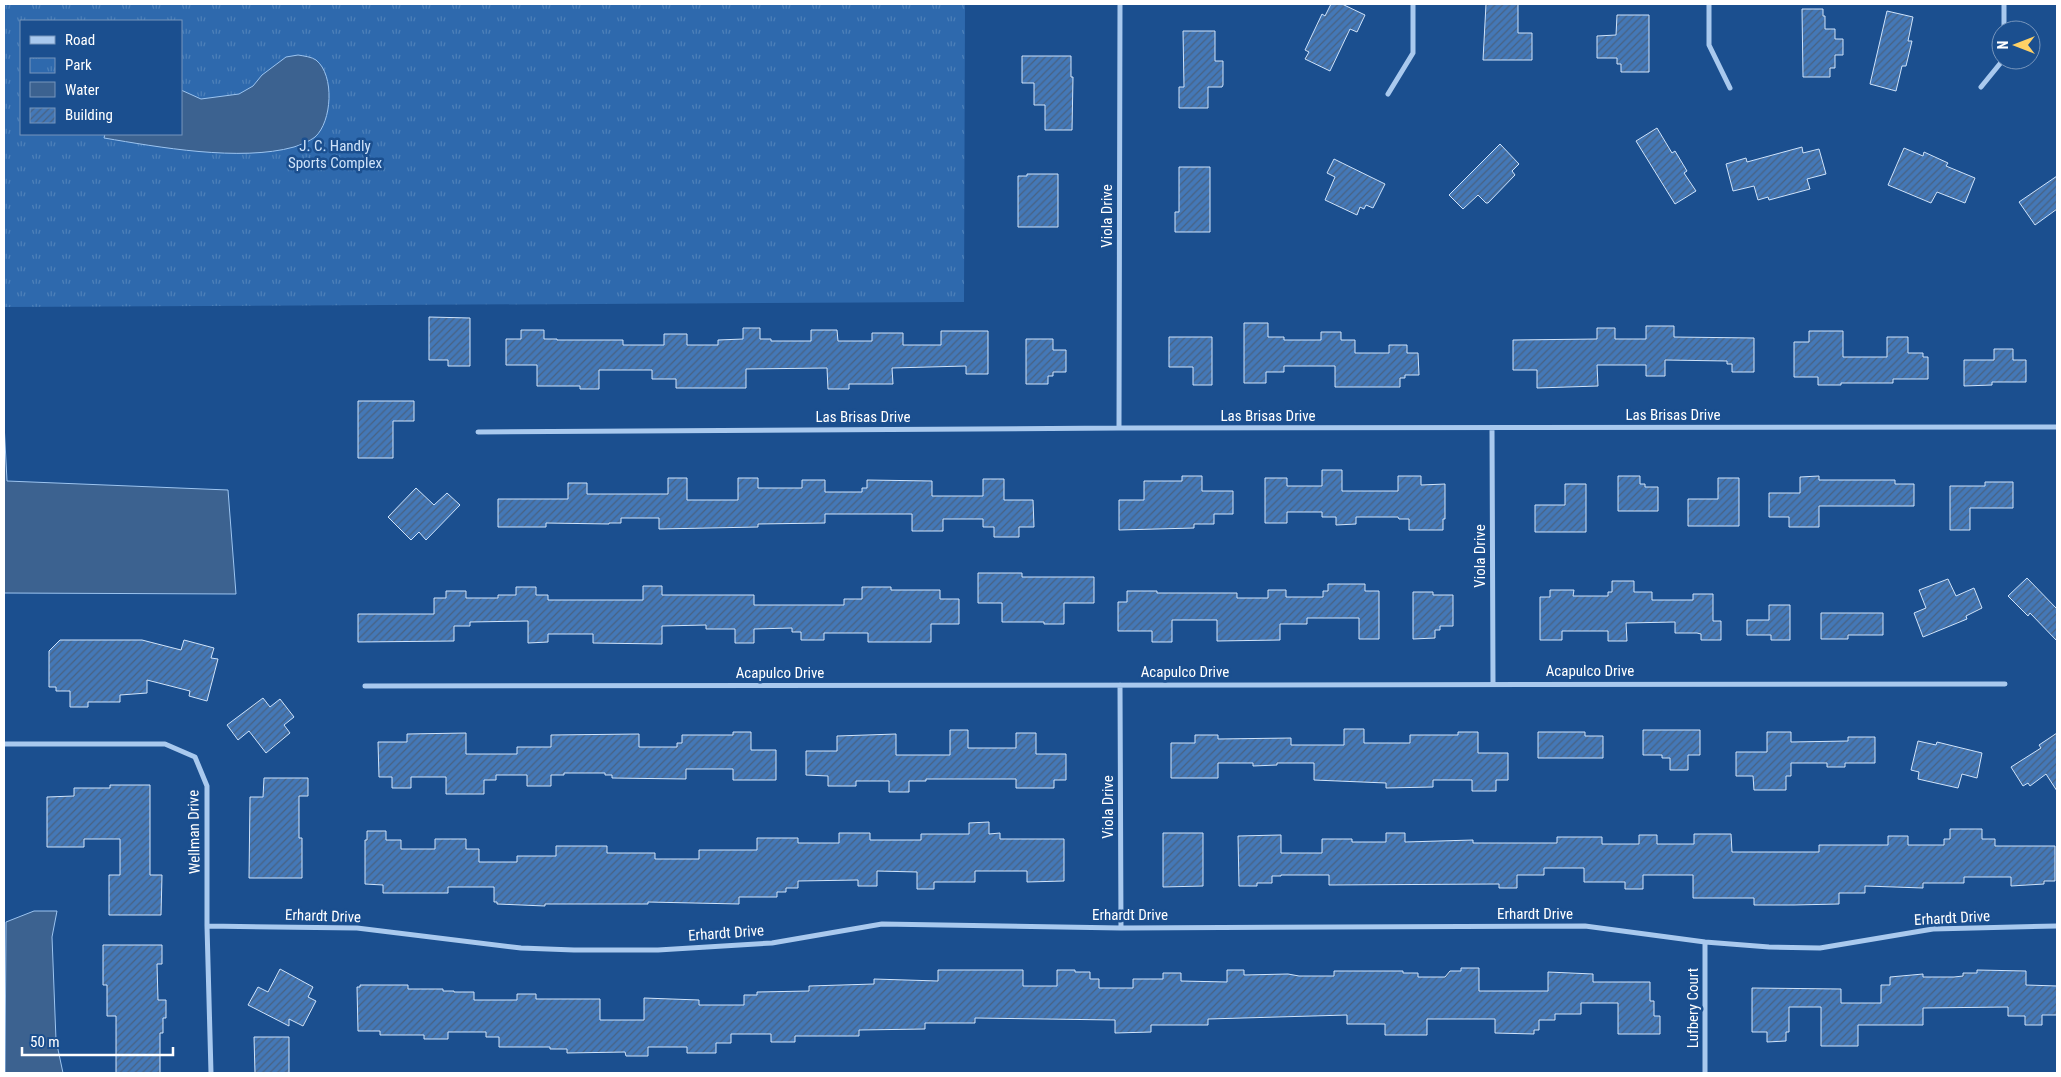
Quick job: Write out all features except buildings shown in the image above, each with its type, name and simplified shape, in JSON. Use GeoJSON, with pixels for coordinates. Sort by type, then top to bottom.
{"type":"FeatureCollection","features":[{"type":"Feature","properties":{"kind":"street","name":"Viola Drive"},"geometry":{"type":"LineString","coordinates":[[1119,428],[1120,4]]}},
{"type":"Feature","properties":{"kind":"street"},"geometry":{"type":"LineString","coordinates":[[1388,94],[1413,53],[1413,4]]}},
{"type":"Feature","properties":{"kind":"street"},"geometry":{"type":"LineString","coordinates":[[1709,4],[1709,45],[1730,88]]}},
{"type":"Feature","properties":{"kind":"street"},"geometry":{"type":"LineString","coordinates":[[2004,4],[2004,20]]}},
{"type":"Feature","properties":{"kind":"street"},"geometry":{"type":"LineString","coordinates":[[1981,87],[1995,70]]}},
{"type":"Feature","properties":{"kind":"street","name":"Las Brisas Drive"},"geometry":{"type":"LineString","coordinates":[[478,432],[1119,428],[2057,427]]}},
{"type":"Feature","properties":{"kind":"street","name":"Viola Drive"},"geometry":{"type":"LineString","coordinates":[[1492,428],[1493,684]]}},
{"type":"Feature","properties":{"kind":"street","name":"Acapulco Drive"},"geometry":{"type":"LineString","coordinates":[[365,686],[2005,684]]}},
{"type":"Feature","properties":{"kind":"street","name":"Viola Drive"},"geometry":{"type":"LineString","coordinates":[[1120,685],[1121,928]]}},
{"type":"Feature","properties":{"kind":"street","name":"Wellman Drive"},"geometry":{"type":"LineString","coordinates":[[4,744],[165,744],[195,757],[207,786],[207,926],[211,1073]]}},
{"type":"Feature","properties":{"kind":"street","name":"Erhardt Drive"},"geometry":{"type":"LineString","coordinates":[[207,926],[357,928],[521,948],[574,950],[658,950],[772,943],[882,924],[1121,928],[1585,926],[1705,942],[1769,947],[1820,948],[1933,929],[2056,927]]}},
{"type":"Feature","properties":{"kind":"street","name":"Lufbery Court"},"geometry":{"type":"LineString","coordinates":[[1705,942],[1705,1073]]}},
{"type":"Feature","properties":{"kind":"green space","name":"J. C. Handly Sports Complex"},"geometry":{"type":"Polygon","coordinates":[[[4,4],[965,4],[964,302],[4,307],[4,4]]]}},
{"type":"Feature","properties":{"kind":"water"},"geometry":{"type":"Polygon","coordinates":[[[298,55],[316,60],[322,67],[329,87],[328,110],[321,130],[315,137],[302,144],[273,151],[224,153],[174,149],[104,138],[105,135],[182,135],[182,90],[201,99],[239,94],[253,86],[262,75],[286,57],[298,55]]]}},
{"type":"Feature","properties":{"kind":"water"},"geometry":{"type":"Polygon","coordinates":[[[4,423],[7,481],[228,490],[236,594],[4,593],[4,423]]]}},
{"type":"Feature","properties":{"kind":"water"},"geometry":{"type":"Polygon","coordinates":[[[34,911],[57,911],[52,937],[56,1040],[63,1073],[5,1073],[6,922],[34,911]]]}}]}
